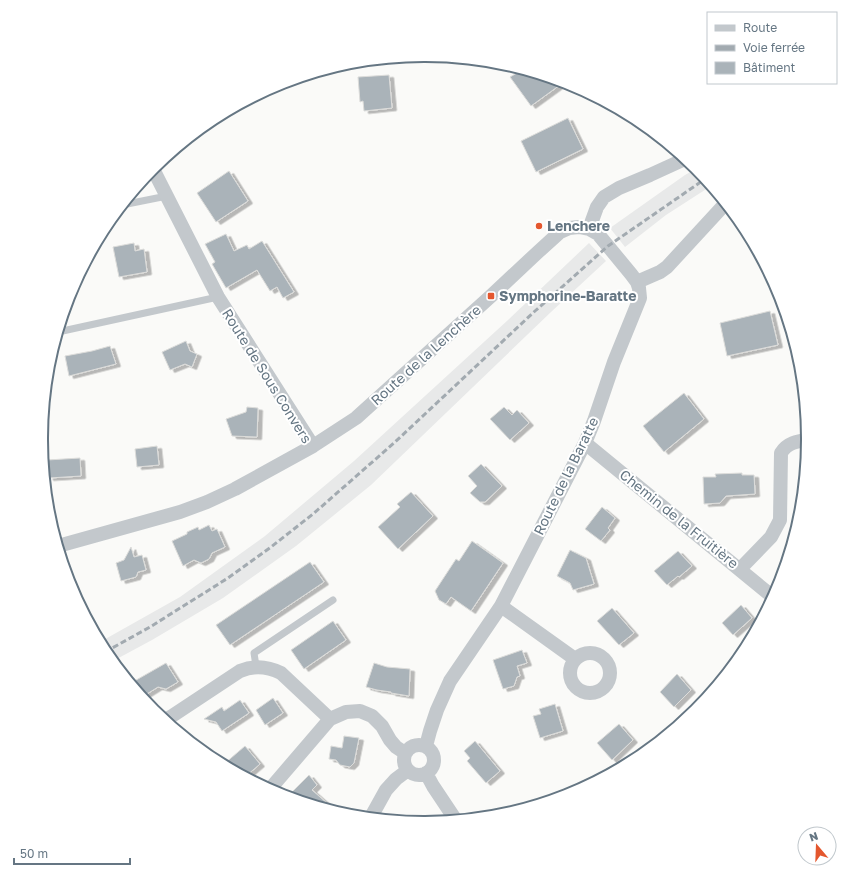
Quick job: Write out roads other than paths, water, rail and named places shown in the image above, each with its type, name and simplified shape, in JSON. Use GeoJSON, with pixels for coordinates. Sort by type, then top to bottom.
{"type":"FeatureCollection","features":[{"type":"Feature","properties":{"kind":"street"},"geometry":{"type":"LineString","coordinates":[[679,162],[619,188],[604,197],[596,207],[589,229],[598,234],[637,282],[660,272],[667,267],[721,208]]}},
{"type":"Feature","properties":{"kind":"street","name":"Route de Sous Convers"},"geometry":{"type":"LineString","coordinates":[[63,544],[180,512],[208,502],[235,489],[313,446],[218,297],[156,175]]}},
{"type":"Feature","properties":{"kind":"street","name":"Route de la Lenchère"},"geometry":{"type":"LineString","coordinates":[[313,446],[356,418],[560,232],[569,228],[579,227],[589,229]]}},
{"type":"Feature","properties":{"kind":"street","name":"Route de la Baratte"},"geometry":{"type":"LineString","coordinates":[[426,746],[437,710],[450,681],[501,606],[585,443],[614,362],[640,298],[637,282]]}},
{"type":"Feature","properties":{"kind":"street"},"geometry":{"type":"LineString","coordinates":[[740,569],[771,537],[780,520],[781,453],[791,443],[801,440]]}},
{"type":"Feature","properties":{"kind":"street","name":"Chemin de la Fruitière"},"geometry":{"type":"LineString","coordinates":[[585,443],[768,593]]}},
{"type":"Feature","properties":{"kind":"street"},"geometry":{"type":"LineString","coordinates":[[501,606],[576,659]]}},
{"type":"Feature","properties":{"kind":"street"},"geometry":{"type":"LineString","coordinates":[[171,717],[240,671],[248,667],[256,666],[266,667],[281,673],[330,719]]}},
{"type":"Feature","properties":{"kind":"street"},"geometry":{"type":"LineString","coordinates":[[274,784],[330,719],[346,712],[360,711],[372,716],[382,726],[396,747],[405,753]]}},
{"type":"Feature","properties":{"kind":"street"},"geometry":{"type":"LineString","coordinates":[[415,745],[426,746],[433,755],[433,766],[424,774],[412,774],[404,765],[405,753],[409,748],[415,745]]}},
{"type":"Feature","properties":{"kind":"street"},"geometry":{"type":"LineString","coordinates":[[374,812],[386,790],[396,779],[408,770]]}},
{"type":"Feature","properties":{"kind":"street"},"geometry":{"type":"LineString","coordinates":[[426,773],[453,815]]}},
{"type":"Feature","properties":{"kind":"lane"},"geometry":{"type":"LineString","coordinates":[[131,204],[167,196]]}},
{"type":"Feature","properties":{"kind":"lane"},"geometry":{"type":"LineString","coordinates":[[64,331],[218,297]]}},
{"type":"Feature","properties":{"kind":"lane"},"geometry":{"type":"LineString","coordinates":[[256,666],[254,653],[333,600]]}},
{"type":"Feature","properties":{"kind":"railway"},"geometry":{"type":"LineString","coordinates":[[111,648],[150,627],[228,578],[313,514],[394,443],[535,311],[608,246],[700,182]]}},
{"type":"Feature","properties":{"kind":"place","name":"Lenchere"},"geometry":{"type":"Point","coordinates":[539,226]}},
{"type":"Feature","properties":{"kind":"place","name":"Symphorine-Baratte"},"geometry":{"type":"Point","coordinates":[491,296]}}]}
